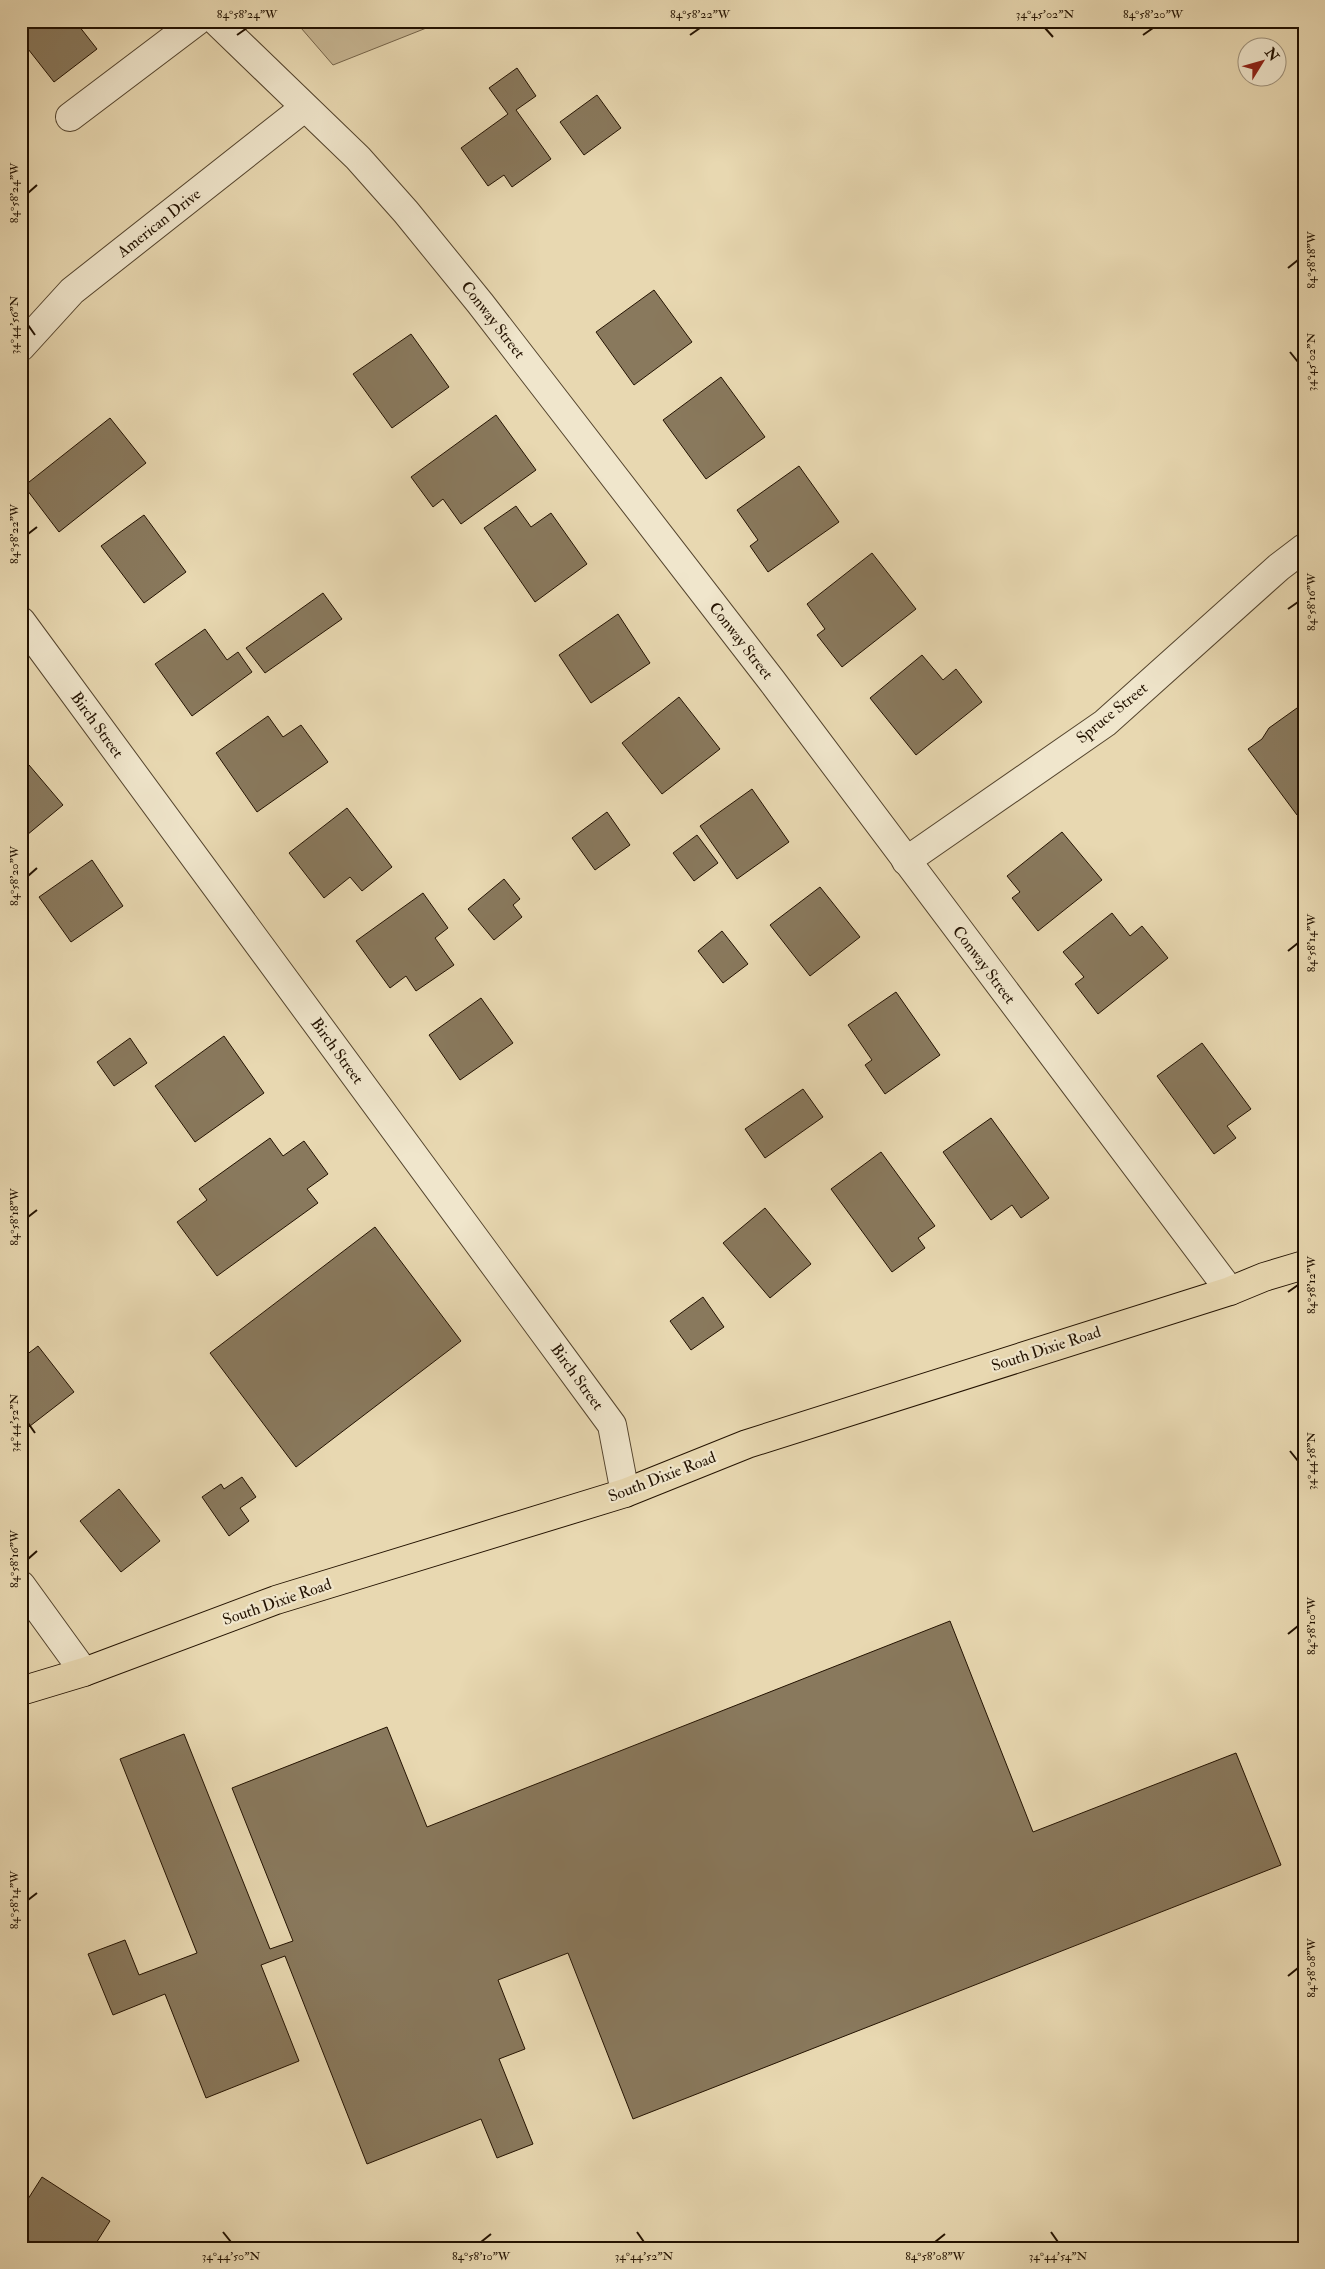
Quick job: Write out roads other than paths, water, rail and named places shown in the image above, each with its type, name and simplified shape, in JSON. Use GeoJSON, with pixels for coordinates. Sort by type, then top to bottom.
{"type":"FeatureCollection","features":[{"type":"Feature","properties":{"kind":"main road","name":"South Dixie Road"},"geometry":{"type":"LineString","coordinates":[[21,1691],[84,1672],[276,1600],[625,1492],[747,1444],[1230,1291],[1264,1277],[1304,1265]]}},
{"type":"Feature","properties":{"kind":"street"},"geometry":{"type":"LineString","coordinates":[[70,117],[197,21]]}},
{"type":"Feature","properties":{"kind":"street","name":"Conway Street"},"geometry":{"type":"LineString","coordinates":[[216,21],[304,108],[358,158],[406,212],[480,303],[772,681],[1230,1291]]}},
{"type":"Feature","properties":{"kind":"street","name":"American Drive"},"geometry":{"type":"LineString","coordinates":[[21,347],[72,292],[304,108]]}},
{"type":"Feature","properties":{"kind":"street","name":"Spruce Street"},"geometry":{"type":"LineString","coordinates":[[906,861],[1105,723],[1279,567],[1304,548]]}},
{"type":"Feature","properties":{"kind":"street","name":"Birch Street"},"geometry":{"type":"LineString","coordinates":[[21,621],[612,1425],[625,1492]]}},
{"type":"Feature","properties":{"kind":"street"},"geometry":{"type":"LineString","coordinates":[[21,1584],[84,1672]]}}]}
